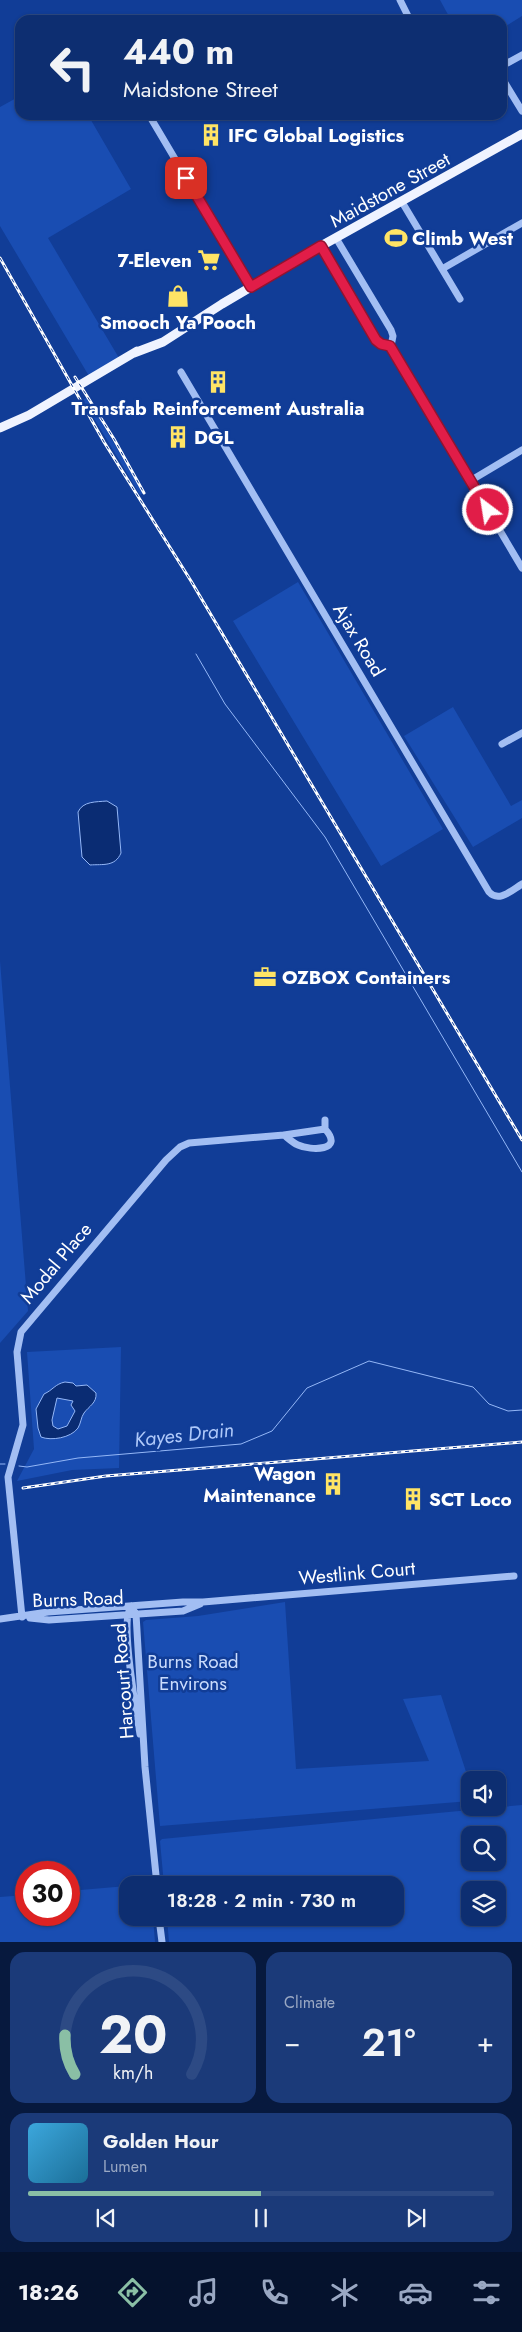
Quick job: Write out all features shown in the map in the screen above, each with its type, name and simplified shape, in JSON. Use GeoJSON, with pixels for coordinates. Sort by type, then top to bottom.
{"type":"FeatureCollection","features":[{"type":"Feature","properties":{"kind":"main road","name":"Maidstone Street"},"geometry":{"type":"LineString","coordinates":[[0,430],[206,311],[222,304],[321,246],[522,134]]}},
{"type":"Feature","properties":{"kind":"street"},"geometry":{"type":"LineString","coordinates":[[400,0],[408,15]]}},
{"type":"Feature","properties":{"kind":"street"},"geometry":{"type":"LineString","coordinates":[[507,63],[522,55]]}},
{"type":"Feature","properties":{"kind":"street"},"geometry":{"type":"LineString","coordinates":[[507,86],[522,111]]}},
{"type":"Feature","properties":{"kind":"street"},"geometry":{"type":"LineString","coordinates":[[152,120],[251,287]]}},
{"type":"Feature","properties":{"kind":"street"},"geometry":{"type":"LineString","coordinates":[[402,202],[460,299]]}},
{"type":"Feature","properties":{"kind":"street"},"geometry":{"type":"LineString","coordinates":[[442,269],[522,223]]}},
{"type":"Feature","properties":{"kind":"street"},"geometry":{"type":"LineString","coordinates":[[336,238],[391,330],[393,336],[390,346]]}},
{"type":"Feature","properties":{"kind":"street"},"geometry":{"type":"LineString","coordinates":[[321,246],[376,340],[381,344],[390,346],[522,568]]}},
{"type":"Feature","properties":{"kind":"street","name":"Ajax Road"},"geometry":{"type":"LineString","coordinates":[[181,372],[489,892],[494,897],[501,897],[522,884]]}},
{"type":"Feature","properties":{"kind":"street"},"geometry":{"type":"LineString","coordinates":[[470,481],[522,450]]}},
{"type":"Feature","properties":{"kind":"street"},"geometry":{"type":"LineString","coordinates":[[502,744],[522,733]]}},
{"type":"Feature","properties":{"kind":"street"},"geometry":{"type":"LineString","coordinates":[[284,1135],[298,1145],[317,1150],[326,1148],[330,1144],[330,1137],[325,1129],[325,1120]]}},
{"type":"Feature","properties":{"kind":"street","name":"Modal Place"},"geometry":{"type":"LineString","coordinates":[[22,1617],[8,1482],[24,1420],[17,1352],[21,1332],[166,1160],[180,1147],[199,1142],[284,1135],[325,1129]]}},
{"type":"Feature","properties":{"kind":"street","name":"Westlink Court"},"geometry":{"type":"LineString","coordinates":[[131,1606],[204,1602],[514,1576]]}},
{"type":"Feature","properties":{"kind":"street","name":"Westlink Court"},"geometry":{"type":"LineString","coordinates":[[136,1614],[183,1610],[204,1602]]}},
{"type":"Feature","properties":{"kind":"street","name":"Burns Road"},"geometry":{"type":"LineString","coordinates":[[0,1618],[22,1617],[48,1612],[131,1606]]}},
{"type":"Feature","properties":{"kind":"street","name":"Harcourt Road"},"geometry":{"type":"LineString","coordinates":[[131,1606],[136,1614],[146,1767],[156,1876]]}},
{"type":"Feature","properties":{"kind":"street","name":"Harcourt Road"},"geometry":{"type":"LineString","coordinates":[[131,1606],[128,1614],[133,1692],[146,1767]]}},
{"type":"Feature","properties":{"kind":"street","name":"Burns Road"},"geometry":{"type":"LineString","coordinates":[[22,1617],[49,1620],[136,1614]]}},
{"type":"Feature","properties":{"kind":"street"},"geometry":{"type":"LineString","coordinates":[[161,1926],[162,1942]]}},
{"type":"Feature","properties":{"kind":"green space"},"geometry":{"type":"Polygon","coordinates":[[[440,0],[522,0],[522,16],[507,25],[507,15],[448,15],[440,0]]]}},
{"type":"Feature","properties":{"kind":"green space"},"geometry":{"type":"Polygon","coordinates":[[[15,99],[15,120],[91,120],[131,189],[48,238],[119,358],[89,376],[0,226],[0,107],[15,99]]]}},
{"type":"Feature","properties":{"kind":"green space"},"geometry":{"type":"Polygon","coordinates":[[[87,397],[143,493],[140,495],[83,400],[87,397]]]}},
{"type":"Feature","properties":{"kind":"green space"},"geometry":{"type":"Polygon","coordinates":[[[298,582],[443,829],[381,866],[233,621],[298,582]]]}},
{"type":"Feature","properties":{"kind":"green space"},"geometry":{"type":"Polygon","coordinates":[[[453,707],[511,806],[522,800],[522,818],[473,847],[404,736],[453,707]]]}},
{"type":"Feature","properties":{"kind":"green space"},"geometry":{"type":"Polygon","coordinates":[[[0,961],[28,1311],[0,1343],[0,961]]]}},
{"type":"Feature","properties":{"kind":"green space"},"geometry":{"type":"Polygon","coordinates":[[[121,1347],[119,1468],[72,1470],[17,1481],[34,1449],[27,1352],[121,1347]]]}},
{"type":"Feature","properties":{"kind":"green space","name":"Burns Road Environs"},"geometry":{"type":"Polygon","coordinates":[[[285,1602],[296,1769],[429,1761],[403,1699],[441,1695],[466,1771],[461,1771],[461,1802],[160,1826],[143,1622],[146,1620],[198,1616],[285,1602]]]}},
{"type":"Feature","properties":{"kind":"green space"},"geometry":{"type":"Polygon","coordinates":[[[522,1805],[522,1942],[169,1942],[168,1926],[404,1926],[404,1876],[163,1876],[160,1841],[162,1839],[461,1811],[461,1816],[506,1816],[506,1807],[522,1805]]]}},
{"type":"Feature","properties":{"kind":"green space"},"geometry":{"type":"Polygon","coordinates":[[[119,1887],[119,1926],[154,1926],[155,1942],[0,1942],[0,1897],[15,1896],[15,1926],[80,1926],[80,1890],[119,1887]]]}},
{"type":"Feature","properties":{"kind":"shaded area"},"geometry":{"type":"Polygon","coordinates":[[[107,801],[117,807],[121,853],[112,863],[90,865],[82,857],[78,812],[86,804],[107,801]]]}},
{"type":"Feature","properties":{"kind":"shaded area"},"geometry":{"type":"Polygon","coordinates":[[[62,1383],[73,1383],[76,1386],[87,1385],[96,1393],[95,1399],[82,1416],[78,1428],[71,1434],[61,1438],[50,1439],[41,1437],[36,1409],[44,1394],[62,1383]],[[57,1398],[52,1420],[53,1426],[58,1429],[67,1426],[75,1411],[71,1405],[73,1401],[57,1398]]]}},
{"type":"Feature","properties":{"kind":"waterway"},"geometry":{"type":"LineString","coordinates":[[196,654],[225,704],[325,837],[522,1172]]}},
{"type":"Feature","properties":{"kind":"waterway","name":"Kayes Drain"},"geometry":{"type":"LineString","coordinates":[[19,1466],[27,1467],[78,1458],[241,1444],[272,1431],[307,1388],[369,1361],[473,1387],[489,1404],[508,1411],[522,1410]]}},
{"type":"Feature","properties":{"kind":"waterway","name":"Kayes Drain"},"geometry":{"type":"LineString","coordinates":[[0,1464],[5,1464]]}},
{"type":"Feature","properties":{"kind":"railway"},"geometry":{"type":"LineString","coordinates":[[0,258],[104,442],[191,581],[522,1140]]}},
{"type":"Feature","properties":{"kind":"railway"},"geometry":{"type":"LineString","coordinates":[[75,377],[114,439],[144,493]]}},
{"type":"Feature","properties":{"kind":"railway"},"geometry":{"type":"LineString","coordinates":[[23,1488],[106,1476],[522,1442]]}},
{"type":"Feature","properties":{"kind":"place","name":"IFC Global Logistics"},"geometry":{"type":"Point","coordinates":[211,135]}},
{"type":"Feature","properties":{"kind":"place","name":"Climb West"},"geometry":{"type":"Point","coordinates":[396,238]}},
{"type":"Feature","properties":{"kind":"place","name":"7-Eleven"},"geometry":{"type":"Point","coordinates":[209,260]}},
{"type":"Feature","properties":{"kind":"place","name":"Smooch Ya Pooch"},"geometry":{"type":"Point","coordinates":[178,296]}},
{"type":"Feature","properties":{"kind":"place","name":"Transfab Reinforcement Australia"},"geometry":{"type":"Point","coordinates":[218,382]}},
{"type":"Feature","properties":{"kind":"place","name":"DGL"},"geometry":{"type":"Point","coordinates":[178,437]}},
{"type":"Feature","properties":{"kind":"place","name":"OZBOX Containers"},"geometry":{"type":"Point","coordinates":[265,977]}},
{"type":"Feature","properties":{"kind":"place","name":"Wagon Maintenance"},"geometry":{"type":"Point","coordinates":[333,1484]}},
{"type":"Feature","properties":{"kind":"place","name":"SCT Loco"},"geometry":{"type":"Point","coordinates":[413,1499]}},
{"type":"Feature","properties":{"kind":"route"},"geometry":{"type":"LineString","coordinates":[[186,178],[251,287],[321,246],[376,340],[381,344],[390,346],[488,510]]}}]}
